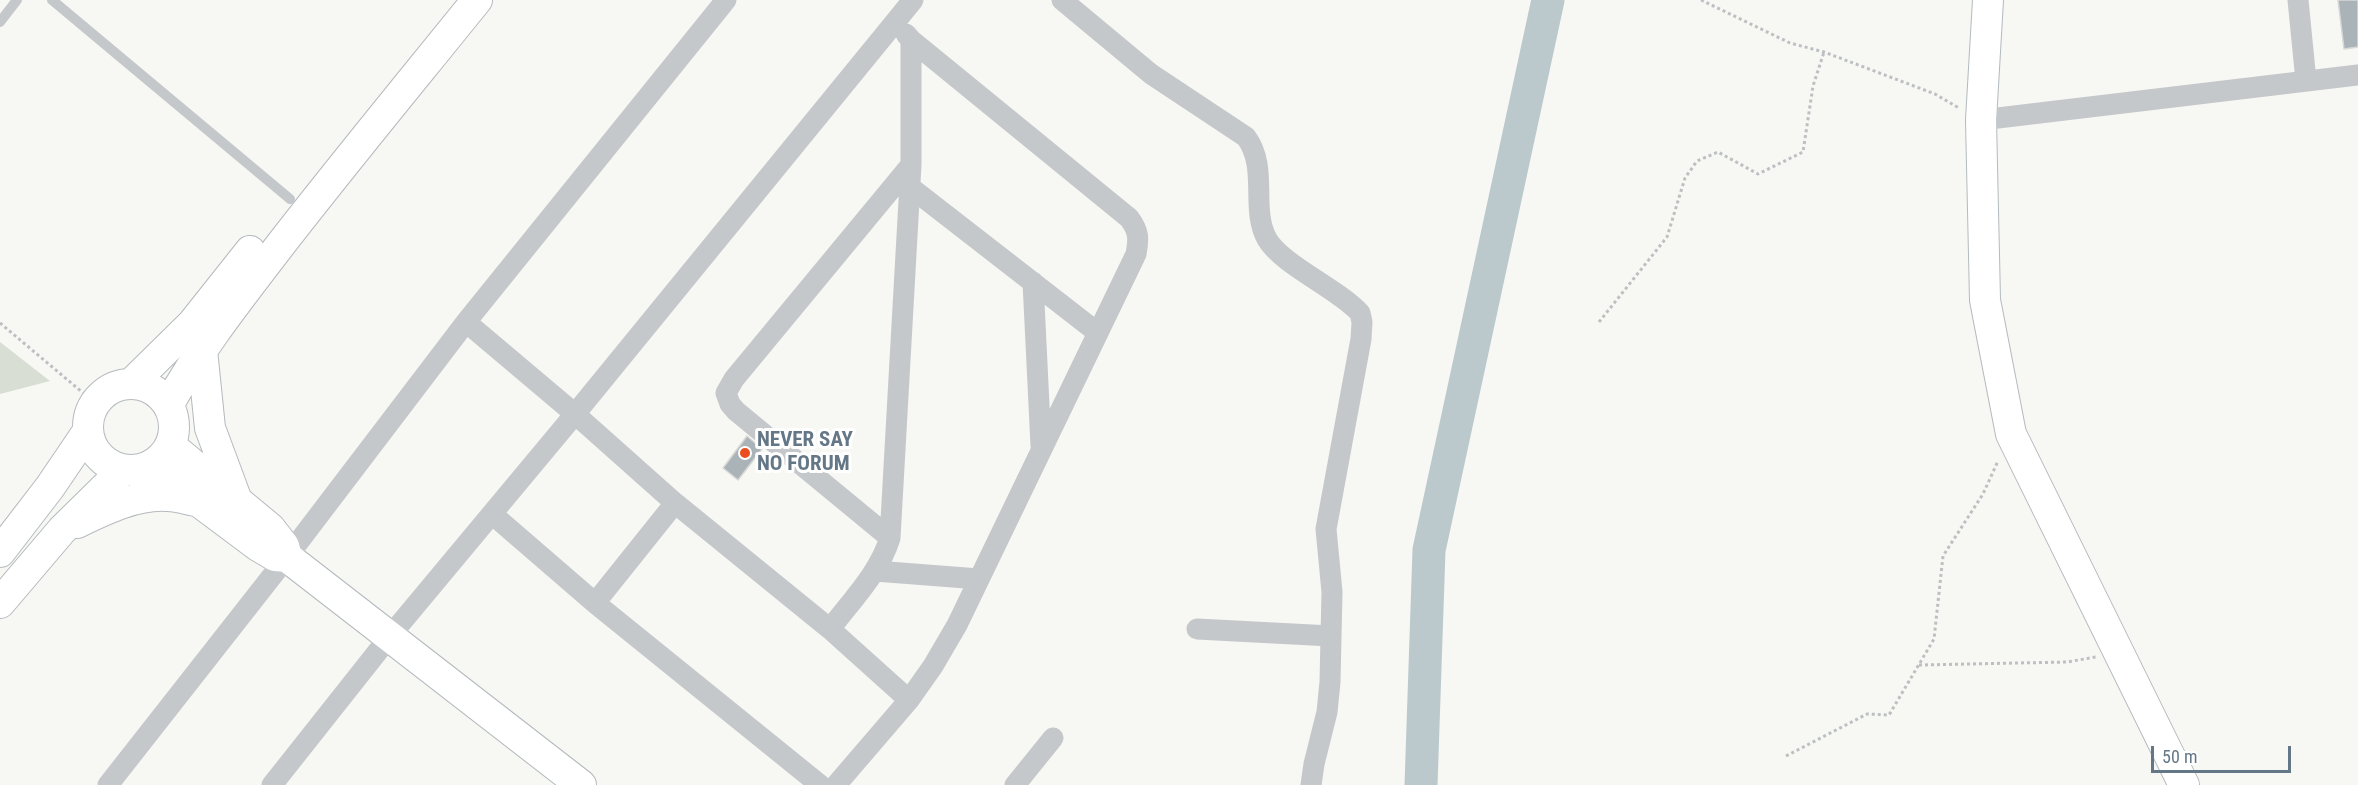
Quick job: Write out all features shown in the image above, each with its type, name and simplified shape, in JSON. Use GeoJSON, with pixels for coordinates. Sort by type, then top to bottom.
{"type":"FeatureCollection","features":[{"type":"Feature","properties":{"kind":"street"},"geometry":{"type":"LineString","coordinates":[[132,383],[192,324],[451,0]]}},
{"type":"Feature","properties":{"kind":"street"},"geometry":{"type":"LineString","coordinates":[[169,404],[201,350],[305,213],[477,0]]}},
{"type":"Feature","properties":{"kind":"street"},"geometry":{"type":"LineString","coordinates":[[108,785],[287,558],[466,322],[726,0]]}},
{"type":"Feature","properties":{"kind":"street"},"geometry":{"type":"LineString","coordinates":[[272,785],[390,636],[575,414],[895,24],[912,0]]}},
{"type":"Feature","properties":{"kind":"street"},"geometry":{"type":"LineString","coordinates":[[1062,0],[1150,74],[1246,137],[1254,148],[1257,160],[1262,226],[1273,247],[1360,313],[1361,339],[1326,529],[1332,591],[1327,712],[1311,785]]}},
{"type":"Feature","properties":{"kind":"street"},"geometry":{"type":"LineString","coordinates":[[1988,0],[1981,120],[1985,300],[2011,434],[2122,654],[2184,785]]}},
{"type":"Feature","properties":{"kind":"street"},"geometry":{"type":"LineString","coordinates":[[2298,0],[2306,81]]}},
{"type":"Feature","properties":{"kind":"street"},"geometry":{"type":"LineString","coordinates":[[836,785],[909,700],[951,635],[1136,255],[1139,241],[1137,229],[1129,218],[911,40],[895,24]]}},
{"type":"Feature","properties":{"kind":"street"},"geometry":{"type":"LineString","coordinates":[[830,629],[875,571],[890,537],[912,165],[911,40]]}},
{"type":"Feature","properties":{"kind":"street"},"geometry":{"type":"LineString","coordinates":[[1981,120],[2358,75]]}},
{"type":"Feature","properties":{"kind":"street"},"geometry":{"type":"LineString","coordinates":[[890,537],[736,411],[730,404],[726,393],[734,380],[912,165]]}},
{"type":"Feature","properties":{"kind":"street"},"geometry":{"type":"LineString","coordinates":[[910,187],[1098,333]]}},
{"type":"Feature","properties":{"kind":"street"},"geometry":{"type":"LineString","coordinates":[[1033,282],[1041,450]]}},
{"type":"Feature","properties":{"kind":"street"},"geometry":{"type":"LineString","coordinates":[[466,322],[575,414],[675,503],[830,629],[909,700]]}},
{"type":"Feature","properties":{"kind":"street"},"geometry":{"type":"LineString","coordinates":[[201,350],[210,428],[237,501]]}},
{"type":"Feature","properties":{"kind":"street"},"geometry":{"type":"LineString","coordinates":[[0,552],[50,487],[105,393],[117,386],[132,383],[147,386],[159,393],[169,404],[175,425],[148,461],[62,530],[0,603]]}},
{"type":"Feature","properties":{"kind":"street"},"geometry":{"type":"LineString","coordinates":[[91,417],[91,445],[99,457],[110,466],[148,461],[237,501],[279,536],[287,558]]}},
{"type":"Feature","properties":{"kind":"street"},"geometry":{"type":"LineString","coordinates":[[148,461],[266,551],[275,556],[287,558],[581,785]]}},
{"type":"Feature","properties":{"kind":"street"},"geometry":{"type":"LineString","coordinates":[[62,530],[114,507],[149,496],[167,496],[198,501]]}},
{"type":"Feature","properties":{"kind":"street"},"geometry":{"type":"LineString","coordinates":[[595,603],[675,503]]}},
{"type":"Feature","properties":{"kind":"street"},"geometry":{"type":"LineString","coordinates":[[492,514],[595,603],[820,785]]}},
{"type":"Feature","properties":{"kind":"street"},"geometry":{"type":"LineString","coordinates":[[875,571],[979,579]]}},
{"type":"Feature","properties":{"kind":"street"},"geometry":{"type":"LineString","coordinates":[[1197,629],[1331,636]]}},
{"type":"Feature","properties":{"kind":"street"},"geometry":{"type":"LineString","coordinates":[[1015,785],[1053,738]]}},
{"type":"Feature","properties":{"kind":"lane"},"geometry":{"type":"LineString","coordinates":[[0,22],[17,0]]}},
{"type":"Feature","properties":{"kind":"lane"},"geometry":{"type":"LineString","coordinates":[[52,0],[290,199]]}},
{"type":"Feature","properties":{"kind":"path"},"geometry":{"type":"LineString","coordinates":[[1701,0],[1790,43],[1824,52],[1935,94],[1981,120]]}},
{"type":"Feature","properties":{"kind":"path"},"geometry":{"type":"LineString","coordinates":[[1599,322],[1667,237],[1685,178],[1696,161],[1718,152],[1758,174],[1803,152],[1813,87],[1824,52]]}},
{"type":"Feature","properties":{"kind":"path"},"geometry":{"type":"LineString","coordinates":[[0,323],[91,417]]}},
{"type":"Feature","properties":{"kind":"path"},"geometry":{"type":"LineString","coordinates":[[1786,756],[1867,714],[1889,715],[1934,639],[1943,556],[1983,494],[2011,434]]}},
{"type":"Feature","properties":{"kind":"path"},"geometry":{"type":"LineString","coordinates":[[1918,665],[2067,662],[2122,654]]}},
{"type":"Feature","properties":{"kind":"shaded area"},"geometry":{"type":"Polygon","coordinates":[[[0,342],[50,381],[0,394],[0,342]]]}},
{"type":"Feature","properties":{"kind":"building"},"geometry":{"type":"Polygon","coordinates":[[[2338,0],[2358,0],[2358,47],[2344,49],[2338,0]]]}},
{"type":"Feature","properties":{"kind":"building"},"geometry":{"type":"Polygon","coordinates":[[[747,436],[762,449],[738,480],[723,468],[747,436]]]}},
{"type":"Feature","properties":{"kind":"waterway"},"geometry":{"type":"LineString","coordinates":[[1421,785],[1429,550],[1548,0]]}},
{"type":"Feature","properties":{"kind":"place","name":"NEVER SAY NO FORUM"},"geometry":{"type":"Point","coordinates":[745,453]}}]}
